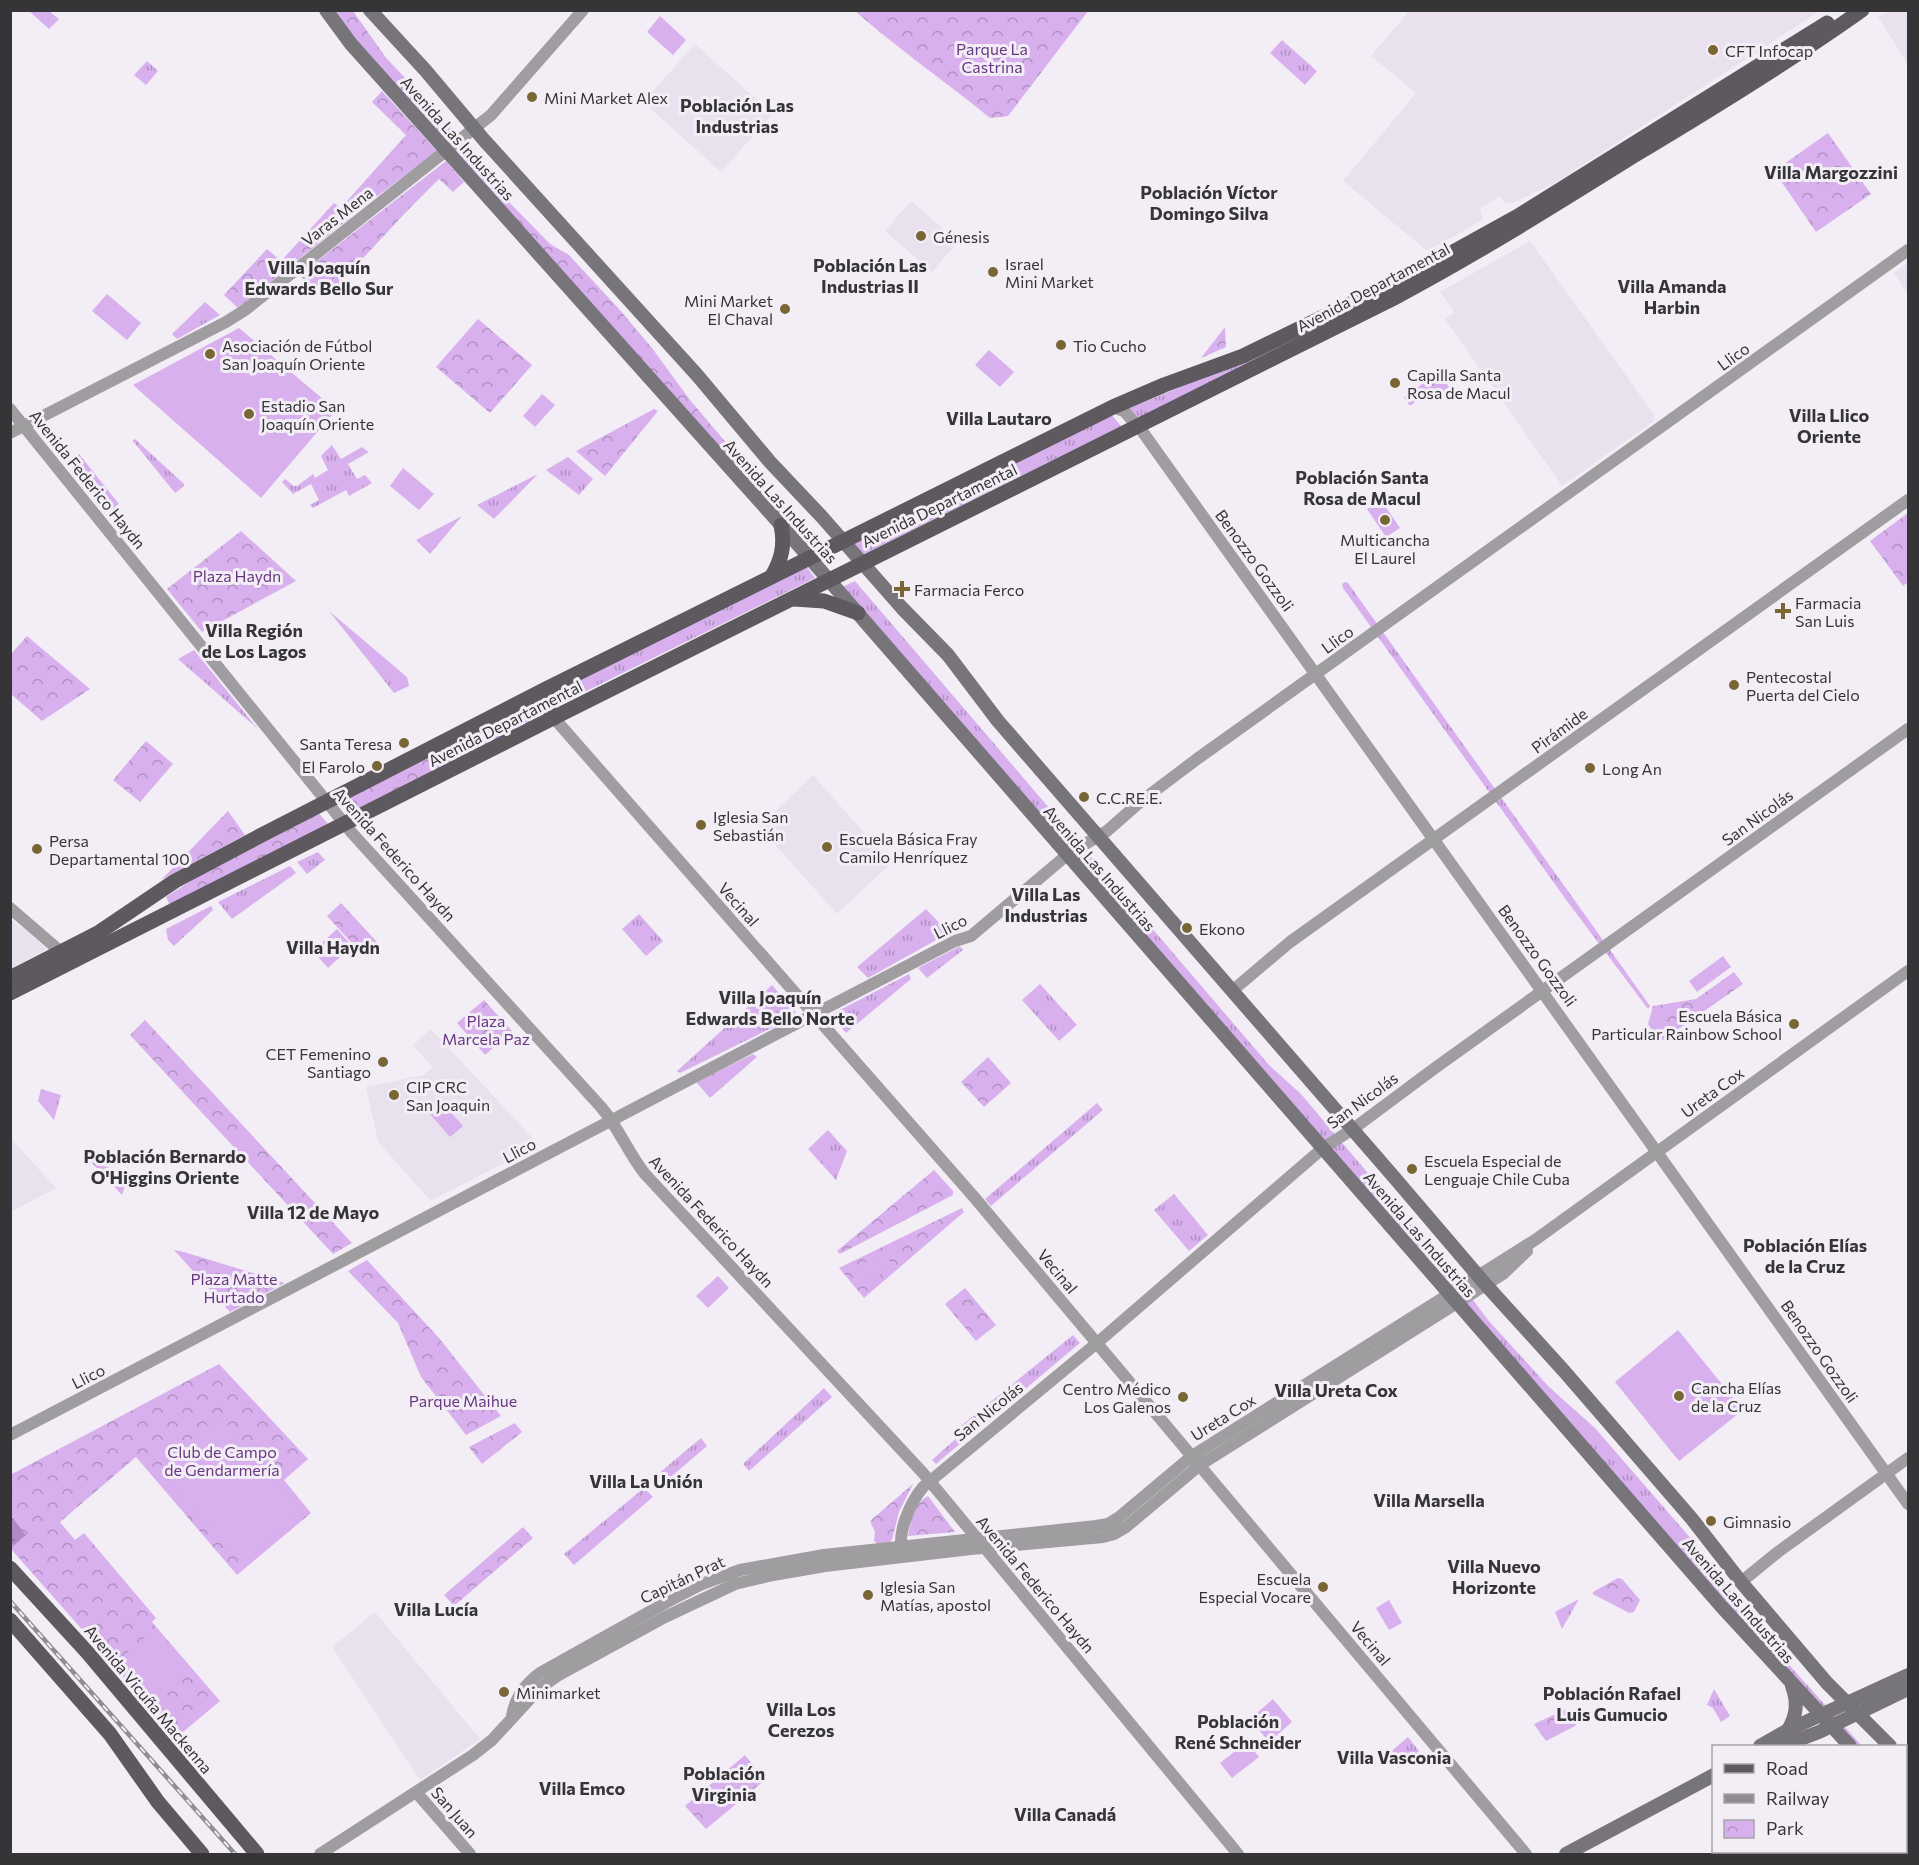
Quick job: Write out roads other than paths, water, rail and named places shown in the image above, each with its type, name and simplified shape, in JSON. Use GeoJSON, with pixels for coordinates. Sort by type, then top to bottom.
{"type":"FeatureCollection","features":[{"type":"Feature","properties":{"kind":"main road","name":"Avenida Las Industrias"},"geometry":{"type":"LineString","coordinates":[[326,10],[351,44],[781,525],[1791,1684],[1849,1745]]}},
{"type":"Feature","properties":{"kind":"main road","name":"Avenida Las Industrias"},"geometry":{"type":"LineString","coordinates":[[370,10],[426,71],[474,129],[697,375],[770,462],[954,662],[993,715],[1482,1281],[1692,1519],[1741,1582],[1846,1704],[1889,1745]]}},
{"type":"Feature","properties":{"kind":"main road","name":"Avenida Departamental"},"geometry":{"type":"LineString","coordinates":[[10,978],[115,923],[186,874],[548,688],[1113,406],[1243,356],[1426,267],[1534,206],[1853,11]]}},
{"type":"Feature","properties":{"kind":"main road","name":"Avenida Departamental"},"geometry":{"type":"LineString","coordinates":[[10,993],[791,599],[1345,324],[1464,261],[1700,116],[1853,11]]}},
{"type":"Feature","properties":{"kind":"main road"},"geometry":{"type":"LineString","coordinates":[[772,576],[782,557],[781,525]]}},
{"type":"Feature","properties":{"kind":"main road"},"geometry":{"type":"LineString","coordinates":[[791,599],[824,601],[858,613]]}},
{"type":"Feature","properties":{"kind":"main road"},"geometry":{"type":"LineString","coordinates":[[548,688],[546,703],[554,718]]}},
{"type":"Feature","properties":{"kind":"main road","name":"Avenida Vicuña Mackenna"},"geometry":{"type":"LineString","coordinates":[[10,1568],[100,1667],[257,1854]]}},
{"type":"Feature","properties":{"kind":"main road"},"geometry":{"type":"LineString","coordinates":[[10,1620],[110,1734],[162,1807],[202,1854]]}},
{"type":"Feature","properties":{"kind":"main road"},"geometry":{"type":"LineString","coordinates":[[1762,1745],[1788,1730],[1908,1675]]}},
{"type":"Feature","properties":{"kind":"main road"},"geometry":{"type":"LineString","coordinates":[[1788,1730],[1797,1709],[1796,1697],[1791,1684]]}},
{"type":"Feature","properties":{"kind":"main road"},"geometry":{"type":"LineString","coordinates":[[1784,1745],[1831,1726],[1908,1689]]}},
{"type":"Feature","properties":{"kind":"main road"},"geometry":{"type":"LineString","coordinates":[[1566,1854],[1712,1776]]}},
{"type":"Feature","properties":{"kind":"street","name":"Varas Mena"},"geometry":{"type":"LineString","coordinates":[[10,433],[235,316],[498,108],[584,10]]}},
{"type":"Feature","properties":{"kind":"street","name":"Llico"},"geometry":{"type":"LineString","coordinates":[[10,1435],[814,1014],[955,941],[971,936],[1067,855],[1098,837],[1154,791],[1908,250]]}},
{"type":"Feature","properties":{"kind":"street","name":"Benozzo Gozzoli"},"geometry":{"type":"LineString","coordinates":[[1113,406],[1124,411],[1138,427],[1435,839],[1908,1504]]}},
{"type":"Feature","properties":{"kind":"street","name":"Avenida Federico Haydn"},"geometry":{"type":"LineString","coordinates":[[10,409],[344,824],[612,1120],[632,1157],[645,1174],[930,1480],[1238,1854]]}},
{"type":"Feature","properties":{"kind":"street","name":"Pirámide"},"geometry":{"type":"LineString","coordinates":[[1232,991],[1290,942],[1908,500]]}},
{"type":"Feature","properties":{"kind":"street","name":"Vecinal"},"geometry":{"type":"LineString","coordinates":[[554,718],[974,1197],[1526,1854]]}},
{"type":"Feature","properties":{"kind":"street","name":"San Nicolás"},"geometry":{"type":"LineString","coordinates":[[902,1552],[902,1535],[914,1499],[930,1480],[1097,1343],[1323,1148],[1353,1129],[1908,729]]}},
{"type":"Feature","properties":{"kind":"street"},"geometry":{"type":"LineString","coordinates":[[10,908],[62,952]]}},
{"type":"Feature","properties":{"kind":"street","name":"Ureta Cox"},"geometry":{"type":"LineString","coordinates":[[976,1538],[1108,1524],[1118,1518],[1196,1460],[1482,1281],[1535,1240],[1908,971]]}},
{"type":"Feature","properties":{"kind":"street"},"geometry":{"type":"LineString","coordinates":[[1741,1582],[1778,1552],[1908,1458]]}},
{"type":"Feature","properties":{"kind":"street","name":"Ureta Cox"},"geometry":{"type":"LineString","coordinates":[[985,1548],[1114,1534],[1126,1527],[1196,1460]]}},
{"type":"Feature","properties":{"kind":"street","name":"Capitán Prat"},"geometry":{"type":"LineString","coordinates":[[902,1552],[976,1538]]}},
{"type":"Feature","properties":{"kind":"street","name":"Capitán Prat"},"geometry":{"type":"LineString","coordinates":[[320,1854],[480,1750],[512,1716],[519,1694],[540,1673],[616,1629],[702,1584],[734,1572],[796,1558],[985,1548]]}},
{"type":"Feature","properties":{"kind":"street","name":"San Juan"},"geometry":{"type":"LineString","coordinates":[[416,1792],[470,1854]]}},
{"type":"Feature","properties":{"kind":"water"},"geometry":{"type":"Polygon","coordinates":[[[11,1516],[26,1535],[13,1546],[11,1542],[11,1516]]]}},
{"type":"Feature","properties":{"kind":"railway"},"geometry":{"type":"LineString","coordinates":[[10,1601],[235,1854]]}},
{"type":"Feature","properties":{"kind":"place","name":"CFT Infocap"},"geometry":{"type":"Point","coordinates":[1713,50]}},
{"type":"Feature","properties":{"kind":"place","name":"Mini Market Alex"},"geometry":{"type":"Point","coordinates":[532,97]}},
{"type":"Feature","properties":{"kind":"place","name":"Génesis"},"geometry":{"type":"Point","coordinates":[921,236]}},
{"type":"Feature","properties":{"kind":"place","name":"Israel Mini Market"},"geometry":{"type":"Point","coordinates":[993,272]}},
{"type":"Feature","properties":{"kind":"place","name":"Mini Market El Chaval"},"geometry":{"type":"Point","coordinates":[785,309]}},
{"type":"Feature","properties":{"kind":"place","name":"Tio Cucho"},"geometry":{"type":"Point","coordinates":[1061,345]}},
{"type":"Feature","properties":{"kind":"place","name":"Asociación de Fútbol San Joaquín Oriente"},"geometry":{"type":"Point","coordinates":[210,354]}},
{"type":"Feature","properties":{"kind":"place","name":"Capilla Santa Rosa de Macul"},"geometry":{"type":"Point","coordinates":[1395,383]}},
{"type":"Feature","properties":{"kind":"place","name":"Estadio San Joaquín Oriente"},"geometry":{"type":"Point","coordinates":[249,414]}},
{"type":"Feature","properties":{"kind":"place","name":"Multicancha El Laurel"},"geometry":{"type":"Point","coordinates":[1385,520]}},
{"type":"Feature","properties":{"kind":"place","name":"Farmacia Ferco"},"geometry":{"type":"Point","coordinates":[902,589]}},
{"type":"Feature","properties":{"kind":"place","name":"Farmacia San Luis"},"geometry":{"type":"Point","coordinates":[1783,611]}},
{"type":"Feature","properties":{"kind":"place","name":"Pentecostal Puerta del Cielo"},"geometry":{"type":"Point","coordinates":[1734,685]}},
{"type":"Feature","properties":{"kind":"place","name":"Santa Teresa"},"geometry":{"type":"Point","coordinates":[404,743]}},
{"type":"Feature","properties":{"kind":"place","name":"El Farolo"},"geometry":{"type":"Point","coordinates":[377,766]}},
{"type":"Feature","properties":{"kind":"place","name":"Long An"},"geometry":{"type":"Point","coordinates":[1590,768]}},
{"type":"Feature","properties":{"kind":"place","name":"C.C.RE.E."},"geometry":{"type":"Point","coordinates":[1084,797]}},
{"type":"Feature","properties":{"kind":"place","name":"Iglesia San Sebastián"},"geometry":{"type":"Point","coordinates":[701,825]}},
{"type":"Feature","properties":{"kind":"place","name":"Escuela Básica Fray Camilo Henríquez"},"geometry":{"type":"Point","coordinates":[827,847]}},
{"type":"Feature","properties":{"kind":"place","name":"Persa Departamental 100"},"geometry":{"type":"Point","coordinates":[37,849]}},
{"type":"Feature","properties":{"kind":"place","name":"Ekono"},"geometry":{"type":"Point","coordinates":[1187,928]}},
{"type":"Feature","properties":{"kind":"place","name":"Escuela Básica Particular Rainbow School"},"geometry":{"type":"Point","coordinates":[1794,1024]}},
{"type":"Feature","properties":{"kind":"place","name":"CET Femenino Santiago"},"geometry":{"type":"Point","coordinates":[383,1062]}},
{"type":"Feature","properties":{"kind":"place","name":"CIP CRC San Joaquin"},"geometry":{"type":"Point","coordinates":[394,1095]}},
{"type":"Feature","properties":{"kind":"place","name":"Escuela Especial de Lenguaje Chile Cuba"},"geometry":{"type":"Point","coordinates":[1412,1169]}},
{"type":"Feature","properties":{"kind":"place","name":"Cancha Elías de la Cruz"},"geometry":{"type":"Point","coordinates":[1679,1396]}},
{"type":"Feature","properties":{"kind":"place","name":"Centro Médico Los Galenos"},"geometry":{"type":"Point","coordinates":[1183,1397]}},
{"type":"Feature","properties":{"kind":"place","name":"Gimnasio"},"geometry":{"type":"Point","coordinates":[1711,1521]}},
{"type":"Feature","properties":{"kind":"place","name":"Escuela Especial Vocare"},"geometry":{"type":"Point","coordinates":[1323,1587]}},
{"type":"Feature","properties":{"kind":"place","name":"Iglesia San Matías, apostol"},"geometry":{"type":"Point","coordinates":[868,1595]}},
{"type":"Feature","properties":{"kind":"place","name":"Minimarket"},"geometry":{"type":"Point","coordinates":[504,1692]}},
{"type":"Feature","properties":{"kind":"district","name":"Población Las Industrias"},"geometry":{"type":"Point","coordinates":[737,115]}},
{"type":"Feature","properties":{"kind":"district","name":"Villa Margozzini"},"geometry":{"type":"Point","coordinates":[1831,172]}},
{"type":"Feature","properties":{"kind":"district","name":"Población Víctor Domingo Silva"},"geometry":{"type":"Point","coordinates":[1209,202]}},
{"type":"Feature","properties":{"kind":"district","name":"Población Las Industrias II"},"geometry":{"type":"Point","coordinates":[870,275]}},
{"type":"Feature","properties":{"kind":"district","name":"Villa Joaquín Edwards Bello Sur"},"geometry":{"type":"Point","coordinates":[319,277]}},
{"type":"Feature","properties":{"kind":"district","name":"Villa Amanda Harbin"},"geometry":{"type":"Point","coordinates":[1672,296]}},
{"type":"Feature","properties":{"kind":"district","name":"Villa Lautaro"},"geometry":{"type":"Point","coordinates":[999,418]}},
{"type":"Feature","properties":{"kind":"district","name":"Villa Llico Oriente"},"geometry":{"type":"Point","coordinates":[1829,425]}},
{"type":"Feature","properties":{"kind":"district","name":"Población Santa Rosa de Macul"},"geometry":{"type":"Point","coordinates":[1362,487]}},
{"type":"Feature","properties":{"kind":"district","name":"Villa Región de Los Lagos"},"geometry":{"type":"Point","coordinates":[254,640]}},
{"type":"Feature","properties":{"kind":"district","name":"Villa Las Industrias"},"geometry":{"type":"Point","coordinates":[1046,904]}},
{"type":"Feature","properties":{"kind":"district","name":"Villa Haydn"},"geometry":{"type":"Point","coordinates":[333,947]}},
{"type":"Feature","properties":{"kind":"district","name":"Villa Joaquín Edwards Bello Norte"},"geometry":{"type":"Point","coordinates":[770,1007]}},
{"type":"Feature","properties":{"kind":"district","name":"Población Bernardo O'Higgins Oriente"},"geometry":{"type":"Point","coordinates":[165,1166]}},
{"type":"Feature","properties":{"kind":"district","name":"Villa 12 de Mayo"},"geometry":{"type":"Point","coordinates":[313,1212]}},
{"type":"Feature","properties":{"kind":"district","name":"Población Elías de la Cruz"},"geometry":{"type":"Point","coordinates":[1805,1255]}},
{"type":"Feature","properties":{"kind":"district","name":"Villa Ureta Cox"},"geometry":{"type":"Point","coordinates":[1336,1390]}},
{"type":"Feature","properties":{"kind":"district","name":"Villa La Unión"},"geometry":{"type":"Point","coordinates":[646,1481]}},
{"type":"Feature","properties":{"kind":"district","name":"Villa Marsella"},"geometry":{"type":"Point","coordinates":[1429,1500]}},
{"type":"Feature","properties":{"kind":"district","name":"Villa Nuevo Horizonte"},"geometry":{"type":"Point","coordinates":[1494,1576]}},
{"type":"Feature","properties":{"kind":"district","name":"Villa Lucía"},"geometry":{"type":"Point","coordinates":[436,1609]}},
{"type":"Feature","properties":{"kind":"district","name":"Población Rafael Luis Gumucio"},"geometry":{"type":"Point","coordinates":[1612,1703]}},
{"type":"Feature","properties":{"kind":"district","name":"Villa Los Cerezos"},"geometry":{"type":"Point","coordinates":[801,1719]}},
{"type":"Feature","properties":{"kind":"district","name":"Población René Schneider"},"geometry":{"type":"Point","coordinates":[1238,1731]}},
{"type":"Feature","properties":{"kind":"district","name":"Villa Vasconia"},"geometry":{"type":"Point","coordinates":[1394,1757]}},
{"type":"Feature","properties":{"kind":"district","name":"Población Virginia"},"geometry":{"type":"Point","coordinates":[724,1783]}},
{"type":"Feature","properties":{"kind":"district","name":"Villa Emco"},"geometry":{"type":"Point","coordinates":[582,1788]}},
{"type":"Feature","properties":{"kind":"district","name":"Villa Canadá"},"geometry":{"type":"Point","coordinates":[1065,1814]}},
{"type":"Feature","properties":{"kind":"park label","name":"Parque La Castrina"},"geometry":{"type":"Point","coordinates":[992,57]}},
{"type":"Feature","properties":{"kind":"park label","name":"Plaza Haydn"},"geometry":{"type":"Point","coordinates":[237,575]}},
{"type":"Feature","properties":{"kind":"park label","name":"Plaza Marcela Paz"},"geometry":{"type":"Point","coordinates":[486,1029]}},
{"type":"Feature","properties":{"kind":"park label","name":"Plaza Matte Hurtado"},"geometry":{"type":"Point","coordinates":[234,1287]}},
{"type":"Feature","properties":{"kind":"park label","name":"Parque Maihue"},"geometry":{"type":"Point","coordinates":[463,1400]}},
{"type":"Feature","properties":{"kind":"park label","name":"Club de Campo de Gendarmería"},"geometry":{"type":"Point","coordinates":[222,1460]}}]}
